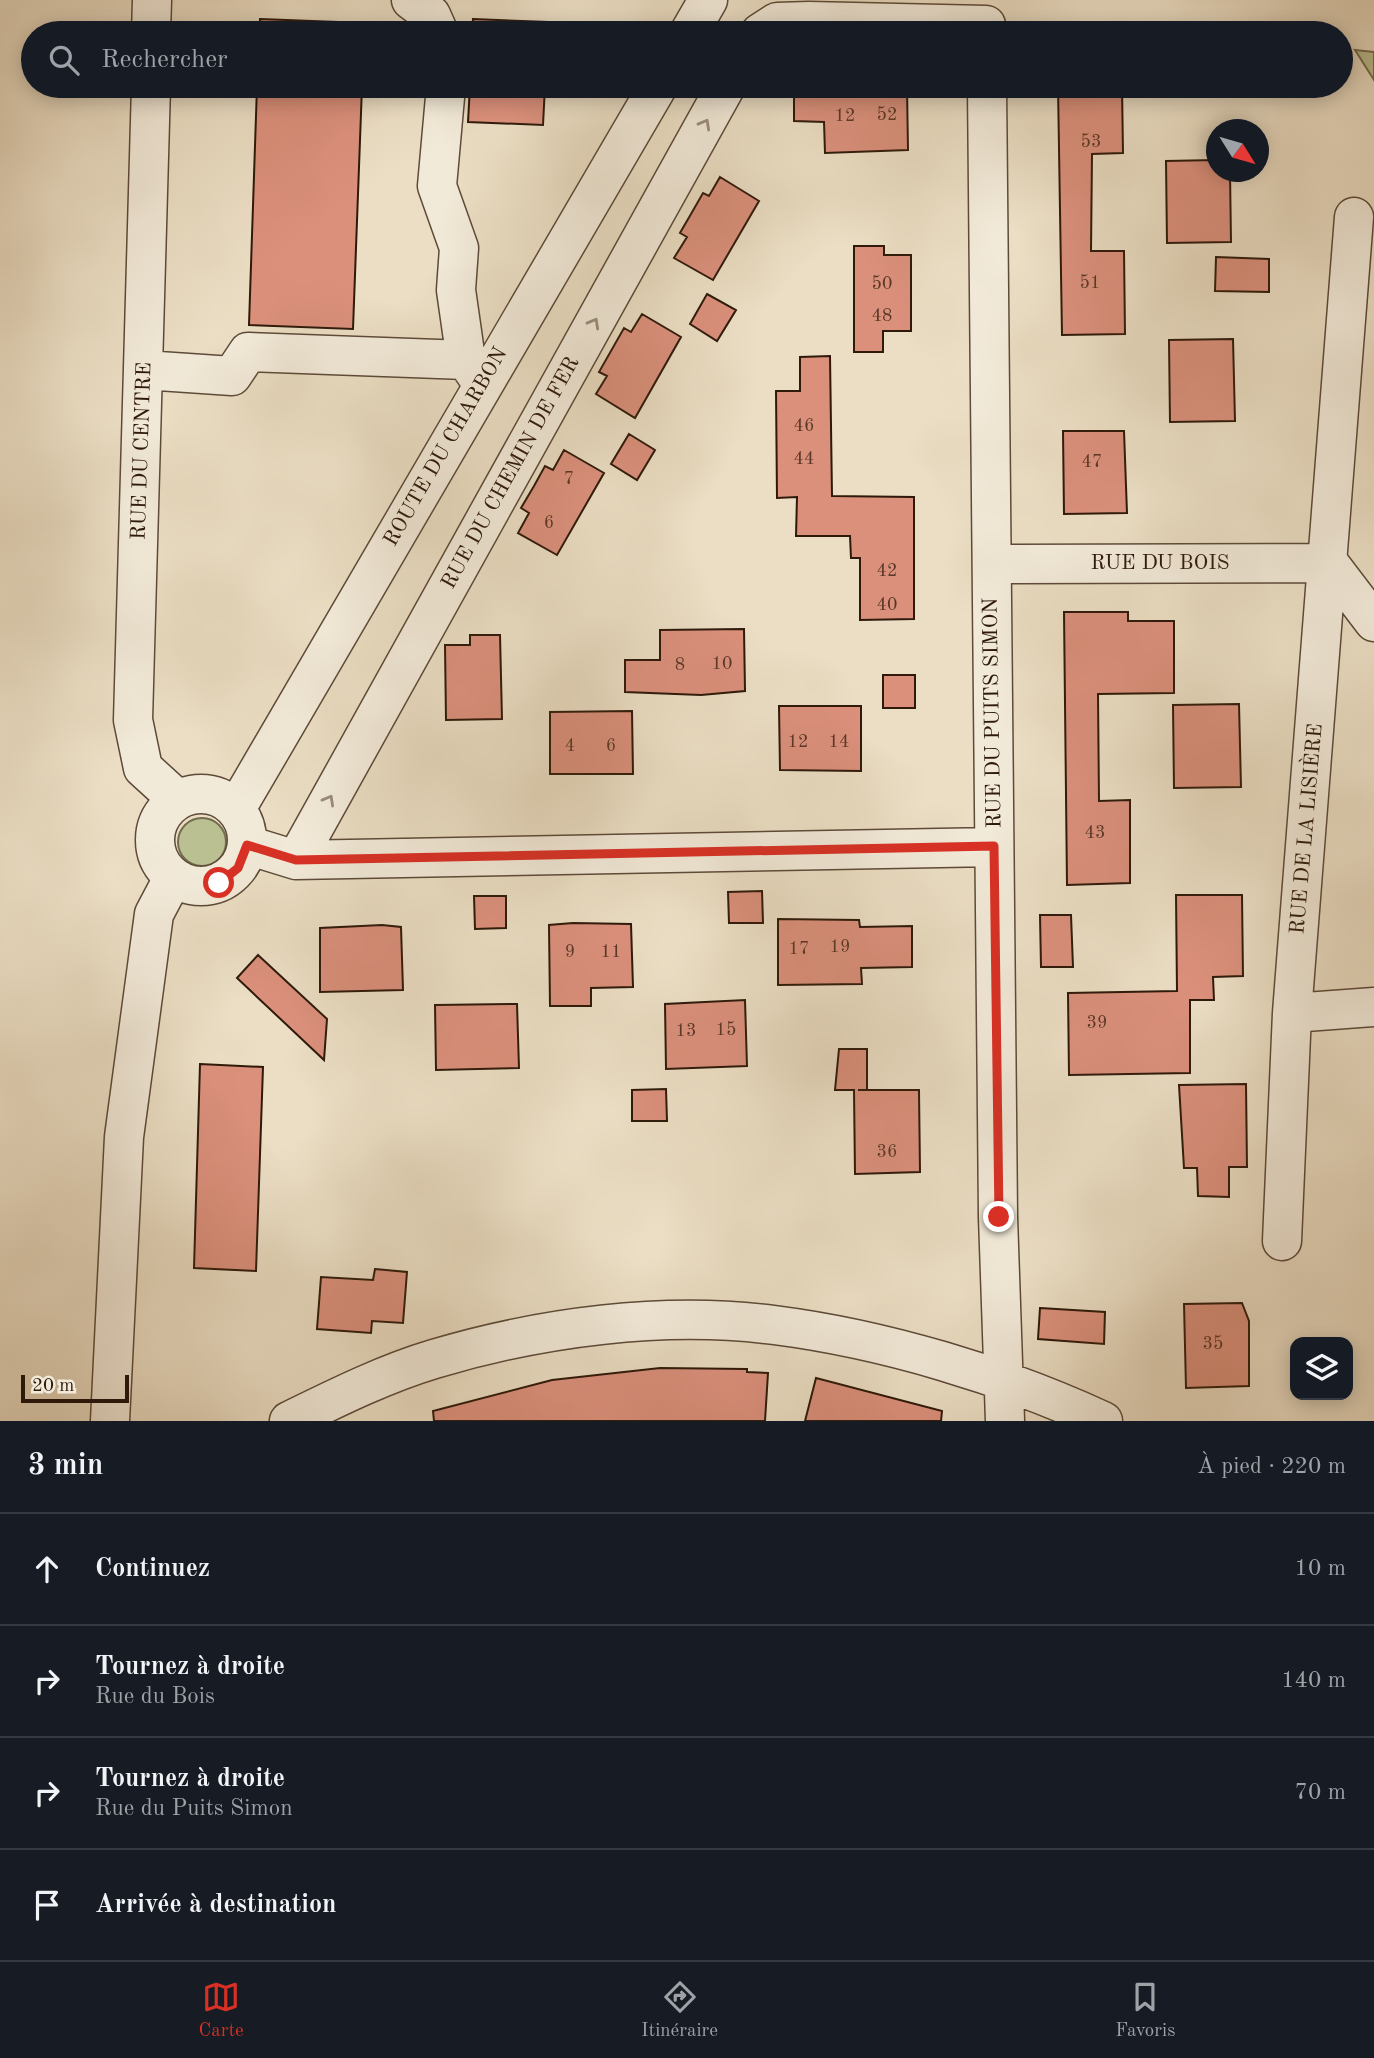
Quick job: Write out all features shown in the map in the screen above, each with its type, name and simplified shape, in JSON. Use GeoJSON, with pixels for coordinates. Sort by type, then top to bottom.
{"type":"FeatureCollection","features":[{"type":"Feature","properties":{"kind":"street"},"geometry":{"type":"LineString","coordinates":[[152,0],[152,21]]}},
{"type":"Feature","properties":{"kind":"street"},"geometry":{"type":"LineString","coordinates":[[411,0],[431,15],[434,21]]}},
{"type":"Feature","properties":{"kind":"street"},"geometry":{"type":"LineString","coordinates":[[696,21],[708,0]]}},
{"type":"Feature","properties":{"kind":"street"},"geometry":{"type":"LineString","coordinates":[[809,21],[986,19]]}},
{"type":"Feature","properties":{"kind":"street","name":"RUE DU CENTRE"},"geometry":{"type":"LineString","coordinates":[[150,98],[133,720],[142,768],[177,799]]}},
{"type":"Feature","properties":{"kind":"street"},"geometry":{"type":"LineString","coordinates":[[144,370],[232,376],[248,352],[474,372],[456,290],[459,248],[437,186],[445,98]]}},
{"type":"Feature","properties":{"kind":"street","name":"ROUTE DU CHARBON"},"geometry":{"type":"LineString","coordinates":[[236,809],[474,372],[650,98]]}},
{"type":"Feature","properties":{"kind":"street","name":"RUE DU CHEMIN DE FER"},"geometry":{"type":"LineString","coordinates":[[296,860],[719,98]]}},
{"type":"Feature","properties":{"kind":"street","name":"RUE DU PUITS SIMON"},"geometry":{"type":"LineString","coordinates":[[987,98],[999,1217],[1005,1421]]}},
{"type":"Feature","properties":{"kind":"street","name":"RUE DE LA LISIÈRE"},"geometry":{"type":"LineString","coordinates":[[1282,1241],[1292,1013],[1354,216]]}},
{"type":"Feature","properties":{"kind":"street"},"geometry":{"type":"LineString","coordinates":[[1329,563],[1374,622]]}},
{"type":"Feature","properties":{"kind":"street","name":"RUE DU BOIS"},"geometry":{"type":"LineString","coordinates":[[992,564],[1329,563]]}},
{"type":"Feature","properties":{"kind":"street"},"geometry":{"type":"LineString","coordinates":[[198,793],[219,797],[236,809],[246,826],[247,845],[238,868],[219,883],[195,887],[173,878],[158,860],[154,837],[160,815],[177,799],[198,793]]}},
{"type":"Feature","properties":{"kind":"street"},"geometry":{"type":"LineString","coordinates":[[247,845],[296,860],[994,846]]}},
{"type":"Feature","properties":{"kind":"street"},"geometry":{"type":"LineString","coordinates":[[110,1421],[124,1137],[154,914],[173,878]]}},
{"type":"Feature","properties":{"kind":"street"},"geometry":{"type":"LineString","coordinates":[[1292,1013],[1374,1007]]}},
{"type":"Feature","properties":{"kind":"street"},"geometry":{"type":"LineString","coordinates":[[289,1421],[360,1387],[434,1359],[530,1336],[684,1321],[772,1325],[831,1333],[1005,1382],[1103,1421]]}},
{"type":"Feature","properties":{"kind":"green space"},"geometry":{"type":"Polygon","coordinates":[[[1355,50],[1374,52],[1374,80],[1355,50]]]}},
{"type":"Feature","properties":{"kind":"green space"},"geometry":{"type":"Polygon","coordinates":[[[202,818],[219,825],[226,842],[219,859],[202,866],[185,859],[178,842],[185,825],[202,818]]]}},
{"type":"Feature","properties":{"kind":"building"},"geometry":{"type":"Polygon","coordinates":[[[260,19],[312,21],[260,21],[260,19]]]}},
{"type":"Feature","properties":{"kind":"building"},"geometry":{"type":"Polygon","coordinates":[[[473,19],[523,21],[473,21],[473,19]]]}},
{"type":"Feature","properties":{"kind":"building"},"geometry":{"type":"Polygon","coordinates":[[[257,98],[362,98],[353,329],[249,325],[257,98]]]}},
{"type":"Feature","properties":{"kind":"building"},"geometry":{"type":"Polygon","coordinates":[[[469,98],[544,98],[543,125],[468,122],[469,98]]]}},
{"type":"Feature","properties":{"kind":"building"},"geometry":{"type":"Polygon","coordinates":[[[794,98],[907,98],[908,150],[825,153],[824,122],[794,121],[794,98]]]}},
{"type":"Feature","properties":{"kind":"building"},"geometry":{"type":"Polygon","coordinates":[[[1058,98],[1122,98],[1123,153],[1092,154],[1091,251],[1124,251],[1125,334],[1062,335],[1058,98]]]}},
{"type":"Feature","properties":{"kind":"building"},"geometry":{"type":"Polygon","coordinates":[[[1206,160],[1206,182],[1230,182],[1231,242],[1167,243],[1166,161],[1206,160]]]}},
{"type":"Feature","properties":{"kind":"building"},"geometry":{"type":"Polygon","coordinates":[[[720,177],[759,201],[713,280],[674,258],[687,237],[680,233],[703,193],[709,196],[720,177]]]}},
{"type":"Feature","properties":{"kind":"building"},"geometry":{"type":"Polygon","coordinates":[[[854,246],[884,246],[884,255],[911,255],[911,331],[883,331],[883,352],[854,352],[854,246]]]}},
{"type":"Feature","properties":{"kind":"building"},"geometry":{"type":"Polygon","coordinates":[[[1216,257],[1269,259],[1269,292],[1215,291],[1216,257]]]}},
{"type":"Feature","properties":{"kind":"building"},"geometry":{"type":"Polygon","coordinates":[[[707,294],[736,310],[717,341],[690,324],[707,294]]]}},
{"type":"Feature","properties":{"kind":"building"},"geometry":{"type":"Polygon","coordinates":[[[642,314],[681,337],[635,418],[596,394],[607,376],[599,372],[624,328],[631,332],[642,314]]]}},
{"type":"Feature","properties":{"kind":"building"},"geometry":{"type":"Polygon","coordinates":[[[1233,339],[1235,421],[1170,422],[1169,340],[1233,339]]]}},
{"type":"Feature","properties":{"kind":"building"},"geometry":{"type":"Polygon","coordinates":[[[830,356],[832,496],[914,497],[914,619],[860,620],[860,558],[851,558],[850,536],[796,536],[797,497],[777,498],[776,391],[800,391],[800,357],[830,356]]]}},
{"type":"Feature","properties":{"kind":"building"},"geometry":{"type":"Polygon","coordinates":[[[1063,431],[1124,431],[1127,513],[1064,514],[1063,431]]]}},
{"type":"Feature","properties":{"kind":"building"},"geometry":{"type":"Polygon","coordinates":[[[629,434],[655,450],[637,480],[611,464],[629,434]]]}},
{"type":"Feature","properties":{"kind":"building"},"geometry":{"type":"Polygon","coordinates":[[[564,450],[604,473],[557,555],[518,533],[529,513],[521,508],[545,466],[553,470],[564,450]]]}},
{"type":"Feature","properties":{"kind":"building"},"geometry":{"type":"Polygon","coordinates":[[[1064,612],[1128,612],[1128,621],[1174,621],[1174,693],[1098,694],[1099,801],[1130,800],[1130,883],[1067,885],[1064,612]]]}},
{"type":"Feature","properties":{"kind":"building"},"geometry":{"type":"Polygon","coordinates":[[[744,629],[745,691],[701,695],[625,692],[625,660],[660,660],[660,630],[744,629]]]}},
{"type":"Feature","properties":{"kind":"building"},"geometry":{"type":"Polygon","coordinates":[[[470,635],[500,635],[502,719],[446,720],[445,645],[470,645],[470,635]]]}},
{"type":"Feature","properties":{"kind":"building"},"geometry":{"type":"Polygon","coordinates":[[[883,675],[915,675],[915,708],[883,708],[883,675]]]}},
{"type":"Feature","properties":{"kind":"building"},"geometry":{"type":"Polygon","coordinates":[[[1239,704],[1241,787],[1174,788],[1173,705],[1239,704]]]}},
{"type":"Feature","properties":{"kind":"building"},"geometry":{"type":"Polygon","coordinates":[[[779,706],[861,706],[861,771],[780,770],[779,706]]]}},
{"type":"Feature","properties":{"kind":"building"},"geometry":{"type":"Polygon","coordinates":[[[632,711],[633,774],[550,774],[550,712],[632,711]]]}},
{"type":"Feature","properties":{"kind":"building"},"geometry":{"type":"Polygon","coordinates":[[[762,891],[763,923],[729,923],[728,892],[762,891]]]}},
{"type":"Feature","properties":{"kind":"building"},"geometry":{"type":"Polygon","coordinates":[[[1176,895],[1242,895],[1243,976],[1213,977],[1214,1000],[1190,1000],[1190,1073],[1069,1075],[1068,993],[1177,991],[1176,895]]]}},
{"type":"Feature","properties":{"kind":"building"},"geometry":{"type":"Polygon","coordinates":[[[474,896],[506,896],[506,928],[475,929],[474,896]]]}},
{"type":"Feature","properties":{"kind":"building"},"geometry":{"type":"Polygon","coordinates":[[[1040,915],[1071,915],[1073,967],[1041,967],[1040,915]]]}},
{"type":"Feature","properties":{"kind":"building"},"geometry":{"type":"Polygon","coordinates":[[[778,919],[859,920],[860,927],[912,926],[912,967],[861,968],[862,984],[778,985],[778,919]]]}},
{"type":"Feature","properties":{"kind":"building"},"geometry":{"type":"Polygon","coordinates":[[[631,924],[633,987],[591,988],[591,1006],[550,1006],[549,925],[631,924]]]}},
{"type":"Feature","properties":{"kind":"building"},"geometry":{"type":"Polygon","coordinates":[[[382,925],[401,927],[403,990],[320,992],[320,928],[382,925]]]}},
{"type":"Feature","properties":{"kind":"building"},"geometry":{"type":"Polygon","coordinates":[[[258,955],[327,1019],[324,1060],[237,978],[258,955]]]}},
{"type":"Feature","properties":{"kind":"building"},"geometry":{"type":"Polygon","coordinates":[[[745,1000],[747,1066],[666,1069],[665,1004],[745,1000]]]}},
{"type":"Feature","properties":{"kind":"building"},"geometry":{"type":"Polygon","coordinates":[[[517,1004],[519,1068],[436,1070],[435,1005],[517,1004]]]}},
{"type":"Feature","properties":{"kind":"building"},"geometry":{"type":"Polygon","coordinates":[[[839,1049],[867,1049],[867,1090],[919,1090],[920,1172],[855,1174],[854,1090],[835,1090],[839,1049]]]}},
{"type":"Feature","properties":{"kind":"building"},"geometry":{"type":"Polygon","coordinates":[[[200,1064],[263,1067],[256,1271],[194,1268],[200,1064]]]}},
{"type":"Feature","properties":{"kind":"building"},"geometry":{"type":"Polygon","coordinates":[[[1246,1084],[1247,1167],[1229,1167],[1229,1197],[1198,1196],[1197,1168],[1184,1168],[1179,1085],[1246,1084]]]}},
{"type":"Feature","properties":{"kind":"building"},"geometry":{"type":"Polygon","coordinates":[[[666,1089],[667,1121],[632,1121],[632,1090],[666,1089]]]}},
{"type":"Feature","properties":{"kind":"building"},"geometry":{"type":"Polygon","coordinates":[[[375,1269],[407,1272],[403,1323],[372,1321],[371,1333],[317,1329],[321,1277],[373,1280],[375,1269]]]}},
{"type":"Feature","properties":{"kind":"building"},"geometry":{"type":"Polygon","coordinates":[[[1242,1303],[1249,1321],[1249,1386],[1186,1388],[1184,1304],[1242,1303]]]}},
{"type":"Feature","properties":{"kind":"building"},"geometry":{"type":"Polygon","coordinates":[[[1040,1308],[1105,1312],[1104,1344],[1038,1339],[1040,1308]]]}},
{"type":"Feature","properties":{"kind":"building"},"geometry":{"type":"Polygon","coordinates":[[[660,1368],[747,1369],[747,1372],[768,1373],[765,1421],[434,1421],[433,1411],[552,1380],[660,1368]]]}},
{"type":"Feature","properties":{"kind":"building"},"geometry":{"type":"Polygon","coordinates":[[[816,1378],[942,1411],[941,1421],[805,1421],[816,1378]]]}},
{"type":"Feature","properties":{"kind":"route"},"geometry":{"type":"LineString","coordinates":[[219,883],[238,868],[247,845],[296,860],[994,846],[999,1217]]}}]}
